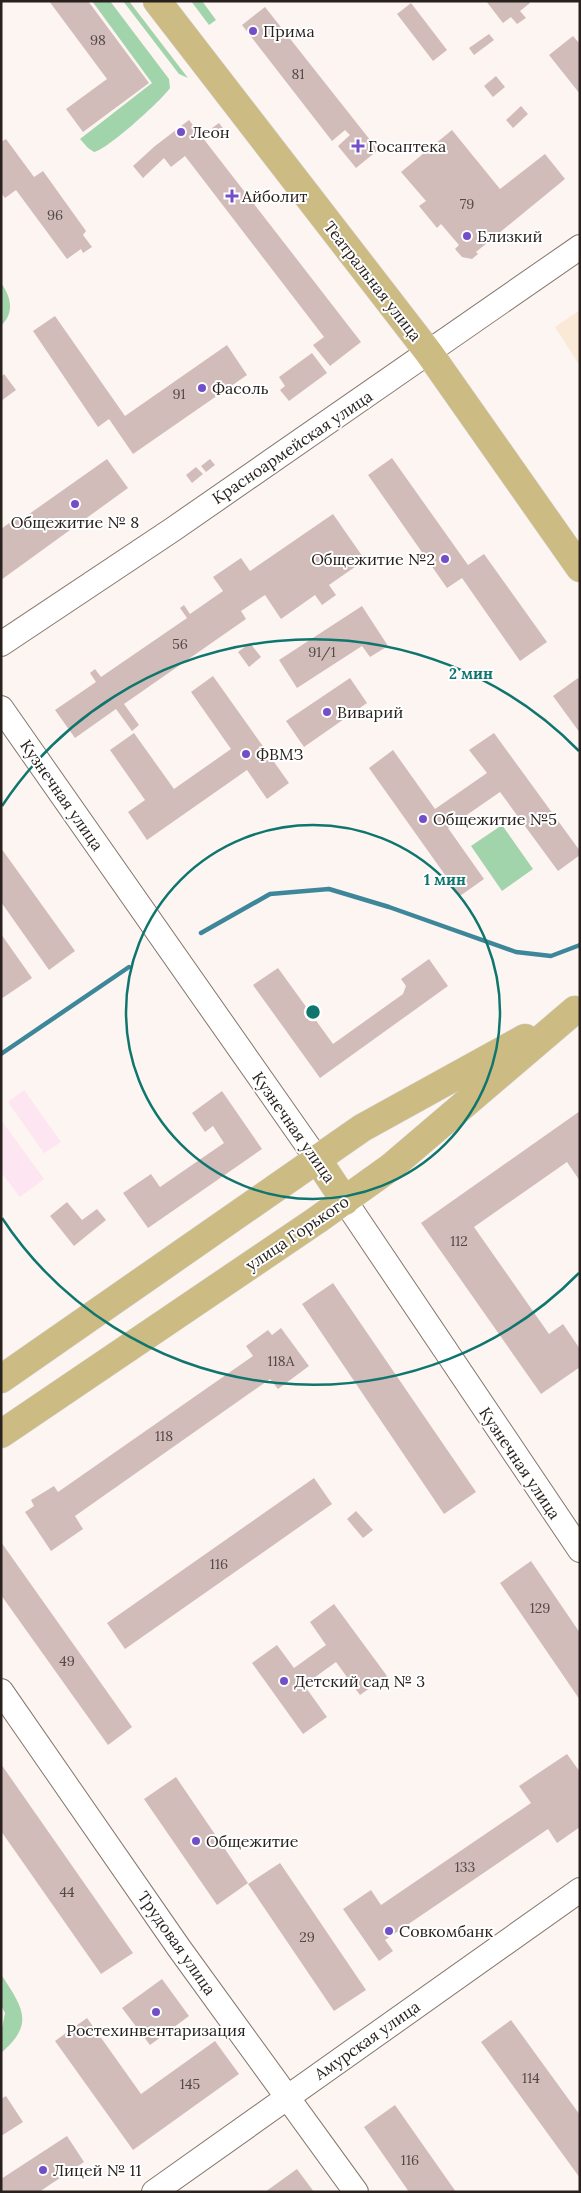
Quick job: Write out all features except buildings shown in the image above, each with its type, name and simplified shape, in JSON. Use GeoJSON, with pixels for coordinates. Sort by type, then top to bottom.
{"type":"FeatureCollection","features":[{"type":"Feature","properties":{"kind":"main road","name":"Театральная улица"},"geometry":{"type":"LineString","coordinates":[[157,1],[429,353],[580,568]]}},
{"type":"Feature","properties":{"kind":"main road","name":"улица Горького"},"geometry":{"type":"LineString","coordinates":[[1,1379],[362,1128],[578,1009]]}},
{"type":"Feature","properties":{"kind":"main road","name":"улица Горького"},"geometry":{"type":"LineString","coordinates":[[1,1434],[392,1167],[578,1009]]}},
{"type":"Feature","properties":{"kind":"main road","name":"Кузнечная улица"},"geometry":{"type":"LineString","coordinates":[[317,1159],[345,1200]]}},
{"type":"Feature","properties":{"kind":"street","name":"Красноармейская улица"},"geometry":{"type":"LineString","coordinates":[[1,644],[172,530],[580,247]]}},
{"type":"Feature","properties":{"kind":"street","name":"Кузнечная улица"},"geometry":{"type":"LineString","coordinates":[[1,708],[317,1159]]}},
{"type":"Feature","properties":{"kind":"street","name":"Кузнечная улица"},"geometry":{"type":"LineString","coordinates":[[345,1200],[580,1550]]}},
{"type":"Feature","properties":{"kind":"street","name":"Трудовая улица"},"geometry":{"type":"LineString","coordinates":[[1,1691],[179,1948],[356,2192]]}},
{"type":"Feature","properties":{"kind":"street","name":"Амурская улица"},"geometry":{"type":"LineString","coordinates":[[154,2192],[580,1890]]}},
{"type":"Feature","properties":{"kind":"shaded area"},"geometry":{"type":"Polygon","coordinates":[[[580,310],[580,366],[555,327],[580,310]]]}},
{"type":"Feature","properties":{"kind":"shaded area"},"geometry":{"type":"Polygon","coordinates":[[[24,1090],[61,1142],[44,1153],[8,1102],[24,1090]]]}},
{"type":"Feature","properties":{"kind":"shaded area"},"geometry":{"type":"Polygon","coordinates":[[[1,1120],[44,1179],[20,1197],[1,1172],[1,1120]]]}},
{"type":"Feature","properties":{"kind":"green space"},"geometry":{"type":"Polygon","coordinates":[[[92,1],[110,1],[169,79],[170,88],[134,124],[110,143],[94,152],[80,139],[152,83],[92,1]]]}},
{"type":"Feature","properties":{"kind":"green space"},"geometry":{"type":"Polygon","coordinates":[[[123,1],[129,1],[188,78],[179,74],[123,1]]]}},
{"type":"Feature","properties":{"kind":"green space"},"geometry":{"type":"Polygon","coordinates":[[[191,1],[202,1],[216,20],[209,25],[191,1]]]}},
{"type":"Feature","properties":{"kind":"green space"},"geometry":{"type":"Polygon","coordinates":[[[1,283],[9,299],[10,310],[1,326],[1,283]]]}},
{"type":"Feature","properties":{"kind":"green space"},"geometry":{"type":"Polygon","coordinates":[[[502,825],[533,869],[502,891],[471,846],[502,825]]]}},
{"type":"Feature","properties":{"kind":"green space"},"geometry":{"type":"Polygon","coordinates":[[[1,1974],[15,1996],[22,2015],[22,2024],[19,2033],[1,2053],[1,2033],[5,2013],[1,2005],[1,1974]]]}},
{"type":"Feature","properties":{"kind":"waterway"},"geometry":{"type":"LineString","coordinates":[[201,933],[270,894],[329,889],[389,907],[516,952],[551,956],[580,945]]}},
{"type":"Feature","properties":{"kind":"waterway"},"geometry":{"type":"LineString","coordinates":[[1,1054],[129,967]]}},
{"type":"Feature","properties":{"kind":"place","name":"Прима"},"geometry":{"type":"Point","coordinates":[253,31]}},
{"type":"Feature","properties":{"kind":"place","name":"Леон"},"geometry":{"type":"Point","coordinates":[181,132]}},
{"type":"Feature","properties":{"kind":"place","name":"Госаптека"},"geometry":{"type":"Point","coordinates":[358,146]}},
{"type":"Feature","properties":{"kind":"place","name":"Айболит"},"geometry":{"type":"Point","coordinates":[232,196]}},
{"type":"Feature","properties":{"kind":"place","name":"Близкий"},"geometry":{"type":"Point","coordinates":[467,236]}},
{"type":"Feature","properties":{"kind":"place","name":"Фасоль"},"geometry":{"type":"Point","coordinates":[202,388]}},
{"type":"Feature","properties":{"kind":"place","name":"Общежитие № 8"},"geometry":{"type":"Point","coordinates":[75,504]}},
{"type":"Feature","properties":{"kind":"place","name":"Общежитие №2"},"geometry":{"type":"Point","coordinates":[445,559]}},
{"type":"Feature","properties":{"kind":"place","name":"Виварий"},"geometry":{"type":"Point","coordinates":[327,712]}},
{"type":"Feature","properties":{"kind":"place","name":"ФВМЗ"},"geometry":{"type":"Point","coordinates":[246,754]}},
{"type":"Feature","properties":{"kind":"place","name":"Общежитие №5"},"geometry":{"type":"Point","coordinates":[423,819]}},
{"type":"Feature","properties":{"kind":"place","name":"Детский сад № 3"},"geometry":{"type":"Point","coordinates":[284,1681]}},
{"type":"Feature","properties":{"kind":"place","name":"Общежитие"},"geometry":{"type":"Point","coordinates":[196,1841]}},
{"type":"Feature","properties":{"kind":"place","name":"Совкомбанк"},"geometry":{"type":"Point","coordinates":[389,1931]}},
{"type":"Feature","properties":{"kind":"place","name":"Ростехинвентаризация"},"geometry":{"type":"Point","coordinates":[156,2012]}},
{"type":"Feature","properties":{"kind":"place","name":"Лицей № 11"},"geometry":{"type":"Point","coordinates":[43,2170]}}]}
